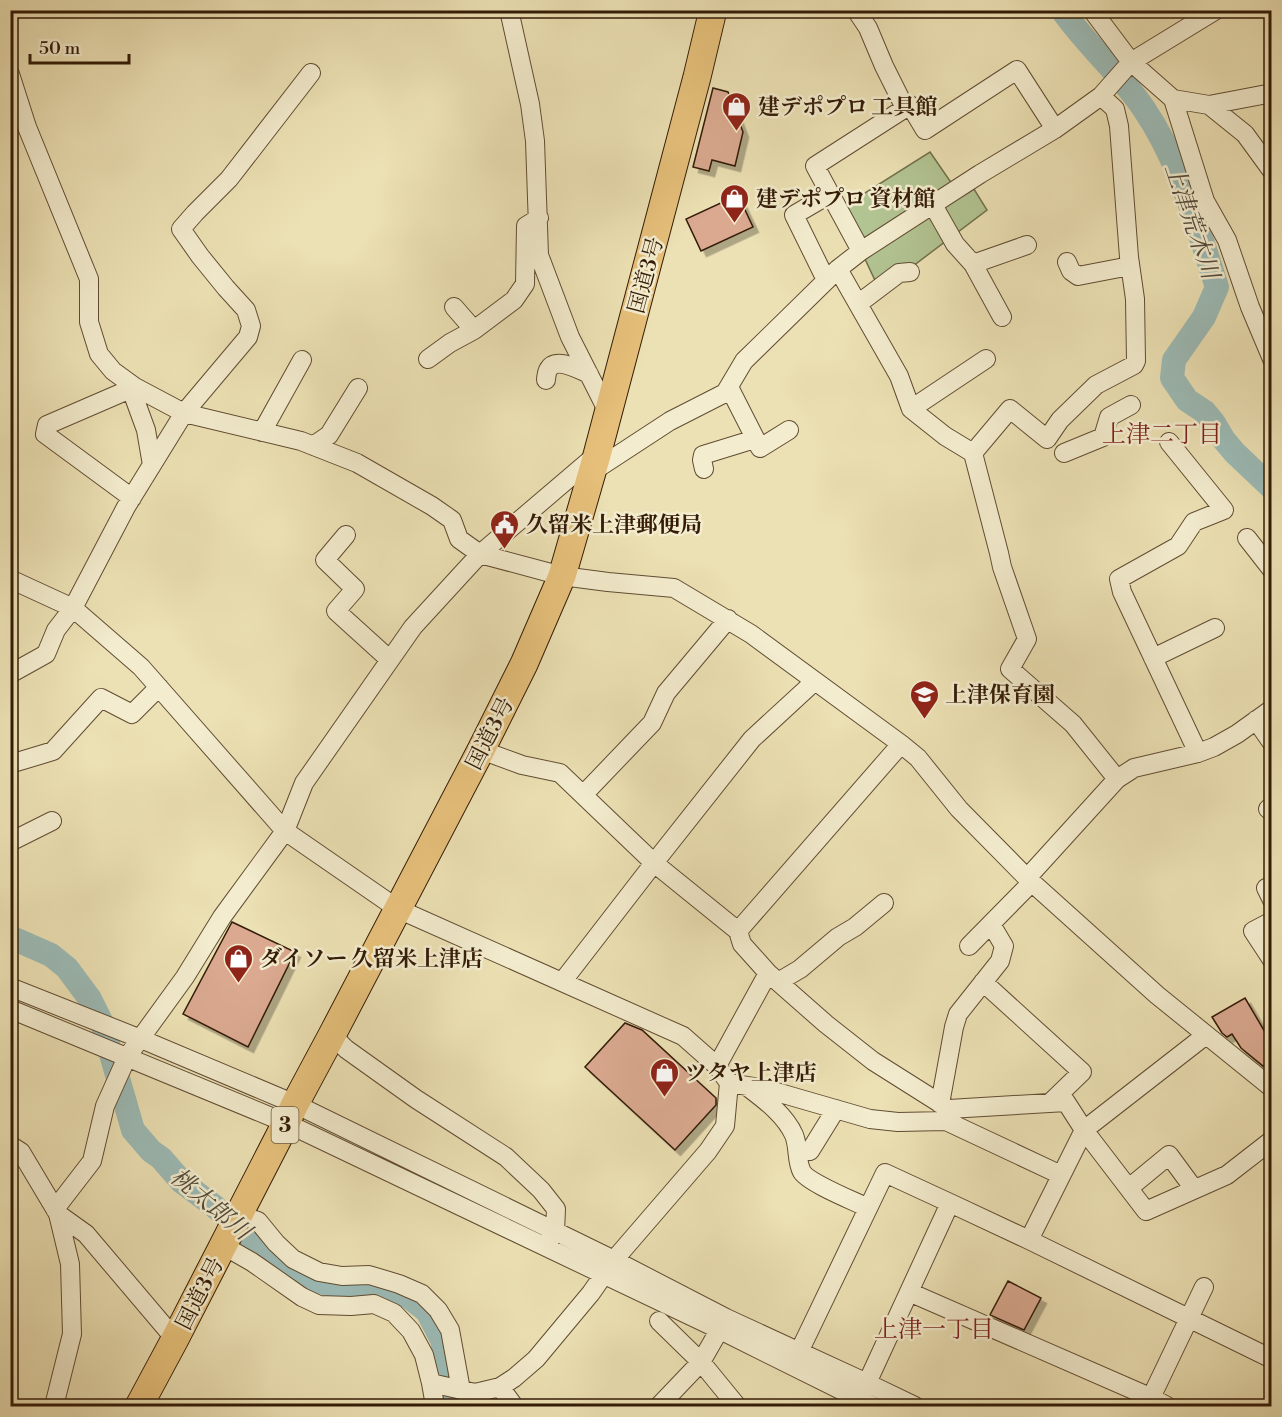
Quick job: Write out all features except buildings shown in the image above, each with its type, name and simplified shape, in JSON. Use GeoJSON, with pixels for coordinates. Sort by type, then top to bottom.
{"type":"FeatureCollection","features":[{"type":"Feature","properties":{"kind":"highway","name":"国道3号"},"geometry":{"type":"LineString","coordinates":[[139,1407],[176,1340],[290,1113],[481,750],[524,664],[562,576],[595,463],[713,10]]}},
{"type":"Feature","properties":{"kind":"street"},"geometry":{"type":"LineString","coordinates":[[509,10],[530,104],[535,141],[539,255],[570,337],[608,412]]}},
{"type":"Feature","properties":{"kind":"street"},"geometry":{"type":"LineString","coordinates":[[856,10],[868,28],[905,108]]}},
{"type":"Feature","properties":{"kind":"street"},"geometry":{"type":"LineString","coordinates":[[1092,10],[1131,62],[1173,99],[1205,201],[1227,240],[1250,307],[1272,359]]}},
{"type":"Feature","properties":{"kind":"street"},"geometry":{"type":"LineString","coordinates":[[57,1211],[92,1161],[105,1106],[127,1057],[185,977],[222,916],[285,831],[304,783],[413,627],[480,554],[595,463],[725,393],[744,361],[832,275],[861,251],[980,174],[1055,129],[1101,96],[1131,62],[1216,10]]}},
{"type":"Feature","properties":{"kind":"street"},"geometry":{"type":"LineString","coordinates":[[861,251],[815,166],[905,108],[910,105],[925,130],[1017,70],[1055,129]]}},
{"type":"Feature","properties":{"kind":"street"},"geometry":{"type":"LineString","coordinates":[[10,674],[46,654],[56,630],[73,608],[132,498],[184,413],[248,337],[252,326],[246,310],[200,256],[181,229],[229,179],[311,73]]}},
{"type":"Feature","properties":{"kind":"street"},"geometry":{"type":"LineString","coordinates":[[10,74],[27,127],[89,279],[88,322],[99,354],[113,371],[133,388],[184,413],[302,441],[357,463],[452,520],[459,539],[480,554],[562,576],[674,588],[728,619],[902,744],[918,758],[959,809],[1029,880],[1157,994],[1272,1088]]}},
{"type":"Feature","properties":{"kind":"street"},"geometry":{"type":"LineString","coordinates":[[1173,99],[1209,105],[1272,93]]}},
{"type":"Feature","properties":{"kind":"street"},"geometry":{"type":"LineString","coordinates":[[973,453],[1010,410],[1047,439],[1060,420],[1096,385],[1134,365],[1136,361],[1135,299],[1130,266],[1119,126],[1115,109],[1101,96]]}},
{"type":"Feature","properties":{"kind":"street"},"geometry":{"type":"LineString","coordinates":[[1209,105],[1245,134],[1272,171]]}},
{"type":"Feature","properties":{"kind":"street"},"geometry":{"type":"LineString","coordinates":[[830,194],[794,215],[832,275],[858,303],[899,376],[911,409],[945,436],[973,453],[1002,567],[1027,639],[1010,669],[1072,724],[1117,779]]}},
{"type":"Feature","properties":{"kind":"street"},"geometry":{"type":"LineString","coordinates":[[933,205],[955,244],[973,264],[1002,317]]}},
{"type":"Feature","properties":{"kind":"street"},"geometry":{"type":"LineString","coordinates":[[428,359],[450,343],[474,330],[514,300],[525,284],[526,226],[539,218]]}},
{"type":"Feature","properties":{"kind":"street"},"geometry":{"type":"LineString","coordinates":[[973,264],[1028,245]]}},
{"type":"Feature","properties":{"kind":"street"},"geometry":{"type":"LineString","coordinates":[[1067,262],[1071,271],[1078,276],[1130,266]]}},
{"type":"Feature","properties":{"kind":"street"},"geometry":{"type":"LineString","coordinates":[[858,303],[898,273],[910,272]]}},
{"type":"Feature","properties":{"kind":"street"},"geometry":{"type":"LineString","coordinates":[[454,307],[474,330]]}},
{"type":"Feature","properties":{"kind":"street"},"geometry":{"type":"LineString","coordinates":[[911,409],[986,359]]}},
{"type":"Feature","properties":{"kind":"street"},"geometry":{"type":"LineString","coordinates":[[262,432],[302,360]]}},
{"type":"Feature","properties":{"kind":"street"},"geometry":{"type":"LineString","coordinates":[[546,380],[547,370],[553,365],[564,363],[589,374]]}},
{"type":"Feature","properties":{"kind":"street"},"geometry":{"type":"LineString","coordinates":[[729,387],[760,448],[789,430]]}},
{"type":"Feature","properties":{"kind":"street"},"geometry":{"type":"LineString","coordinates":[[133,388],[146,430],[152,465]]}},
{"type":"Feature","properties":{"kind":"street"},"geometry":{"type":"LineString","coordinates":[[132,498],[45,434],[47,425],[133,388]]}},
{"type":"Feature","properties":{"kind":"street"},"geometry":{"type":"LineString","coordinates":[[313,446],[329,435],[358,388]]}},
{"type":"Feature","properties":{"kind":"street"},"geometry":{"type":"LineString","coordinates":[[1064,453],[1103,437],[1109,417],[1131,405]]}},
{"type":"Feature","properties":{"kind":"street"},"geometry":{"type":"LineString","coordinates":[[704,469],[703,454],[755,438]]}},
{"type":"Feature","properties":{"kind":"street"},"geometry":{"type":"LineString","coordinates":[[1168,442],[1224,510],[1194,522],[1178,546],[1119,579],[1122,592],[1198,753]]}},
{"type":"Feature","properties":{"kind":"street"},"geometry":{"type":"LineString","coordinates":[[346,535],[325,560],[355,589],[336,612],[390,660]]}},
{"type":"Feature","properties":{"kind":"street"},"geometry":{"type":"LineString","coordinates":[[1247,538],[1272,570]]}},
{"type":"Feature","properties":{"kind":"street"},"geometry":{"type":"LineString","coordinates":[[10,579],[73,608],[141,667],[285,831],[398,909],[683,1036],[737,1084],[770,1104],[794,1136],[803,1173],[816,1183],[868,1208]]}},
{"type":"Feature","properties":{"kind":"street"},"geometry":{"type":"LineString","coordinates":[[584,795],[652,723],[666,693],[728,619]]}},
{"type":"Feature","properties":{"kind":"street"},"geometry":{"type":"LineString","coordinates":[[1153,658],[1215,628]]}},
{"type":"Feature","properties":{"kind":"street"},"geometry":{"type":"LineString","coordinates":[[562,982],[753,739],[815,681]]}},
{"type":"Feature","properties":{"kind":"street"},"geometry":{"type":"LineString","coordinates":[[10,764],[53,751],[101,698],[132,714],[159,687]]}},
{"type":"Feature","properties":{"kind":"street"},"geometry":{"type":"LineString","coordinates":[[969,946],[991,924],[1117,779],[1134,768],[1214,747],[1272,709]]}},
{"type":"Feature","properties":{"kind":"street"},"geometry":{"type":"LineString","coordinates":[[1256,720],[1272,743]]}},
{"type":"Feature","properties":{"kind":"street"},"geometry":{"type":"LineString","coordinates":[[738,931],[902,744]]}},
{"type":"Feature","properties":{"kind":"street"},"geometry":{"type":"LineString","coordinates":[[481,750],[522,765],[560,773],[654,863],[738,931],[742,945],[773,977],[826,1024],[873,1061],[945,1112],[1061,1174]]}},
{"type":"Feature","properties":{"kind":"street"},"geometry":{"type":"LineString","coordinates":[[10,842],[52,821]]}},
{"type":"Feature","properties":{"kind":"street"},"geometry":{"type":"LineString","coordinates":[[717,1066],[773,977],[801,969],[838,936],[855,927],[884,903]]}},
{"type":"Feature","properties":{"kind":"street"},"geometry":{"type":"LineString","coordinates":[[1272,921],[1253,931],[1272,960]]}},
{"type":"Feature","properties":{"kind":"street"},"geometry":{"type":"LineString","coordinates":[[945,1112],[954,1027],[958,1014],[1000,961],[1004,946],[991,924]]}},
{"type":"Feature","properties":{"kind":"street"},"geometry":{"type":"LineString","coordinates":[[983,982],[1082,1072],[1050,1103]]}},
{"type":"Feature","properties":{"kind":"street"},"geometry":{"type":"LineString","coordinates":[[10,987],[141,1039],[609,1267],[723,1324],[861,1404],[867,1383],[950,1203]]}},
{"type":"Feature","properties":{"kind":"street"},"geometry":{"type":"LineString","coordinates":[[10,1009],[127,1057],[290,1113]]}},
{"type":"Feature","properties":{"kind":"street"},"geometry":{"type":"LineString","coordinates":[[332,1035],[346,1049],[416,1099],[506,1157],[541,1190],[556,1209],[551,1239]]}},
{"type":"Feature","properties":{"kind":"street"},"geometry":{"type":"LineString","coordinates":[[1029,1240],[1084,1130],[1206,1035]]}},
{"type":"Feature","properties":{"kind":"street"},"geometry":{"type":"LineString","coordinates":[[737,1084],[766,1089],[870,1119],[898,1122],[945,1112],[1066,1102],[1084,1130],[1146,1211],[1227,1175],[1272,1140]]}},
{"type":"Feature","properties":{"kind":"street"},"geometry":{"type":"LineString","coordinates":[[431,1383],[474,1393],[500,1387],[536,1359],[591,1293],[609,1267],[708,1151],[725,1126],[737,1084]]}},
{"type":"Feature","properties":{"kind":"street"},"geometry":{"type":"LineString","coordinates":[[810,1151],[836,1109]]}},
{"type":"Feature","properties":{"kind":"street"},"geometry":{"type":"LineString","coordinates":[[10,1145],[21,1152],[57,1211],[70,1264],[72,1334],[54,1407]]}},
{"type":"Feature","properties":{"kind":"street"},"geometry":{"type":"LineString","coordinates":[[1129,1188],[1169,1155],[1194,1189]]}},
{"type":"Feature","properties":{"kind":"street"},"geometry":{"type":"LineString","coordinates":[[799,1352],[885,1173],[1029,1240],[1272,1359]]}},
{"type":"Feature","properties":{"kind":"street"},"geometry":{"type":"LineString","coordinates":[[57,1211],[86,1234],[176,1340]]}},
{"type":"Feature","properties":{"kind":"street"},"geometry":{"type":"LineString","coordinates":[[239,1215],[258,1221],[293,1259],[319,1272],[342,1276],[369,1275],[422,1294],[438,1310],[450,1330],[461,1390]]}},
{"type":"Feature","properties":{"kind":"street"},"geometry":{"type":"LineString","coordinates":[[225,1243],[302,1297],[319,1305],[374,1304],[393,1313],[411,1331],[424,1355],[435,1407]]}},
{"type":"Feature","properties":{"kind":"street"},"geometry":{"type":"LineString","coordinates":[[909,1292],[1155,1404],[1188,1319],[1204,1287]]}},
{"type":"Feature","properties":{"kind":"street"},"geometry":{"type":"LineString","coordinates":[[659,1321],[701,1362],[737,1407]]}},
{"type":"Feature","properties":{"kind":"street"},"geometry":{"type":"LineString","coordinates":[[723,1324],[799,1352],[915,1407]]}},
{"type":"Feature","properties":{"kind":"street"},"geometry":{"type":"LineString","coordinates":[[659,1407],[701,1362],[723,1324]]}},
{"type":"Feature","properties":{"kind":"street"},"geometry":{"type":"LineString","coordinates":[[500,1387],[514,1407]]}},
{"type":"Feature","properties":{"kind":"green space"},"geometry":{"type":"Polygon","coordinates":[[[930,152],[961,197],[974,189],[987,210],[880,291],[841,208],[930,152]]]}},
{"type":"Feature","properties":{"kind":"waterway","name":"上津荒木川"},"geometry":{"type":"LineString","coordinates":[[1062,10],[1135,96],[1157,129],[1178,173],[1217,287],[1204,317],[1174,360],[1172,378],[1187,400],[1205,412],[1235,453],[1272,488]]}},
{"type":"Feature","properties":{"kind":"waterway","name":"桃太郎川"},"geometry":{"type":"LineString","coordinates":[[10,937],[51,955],[67,968],[90,999],[102,1023],[133,1130],[151,1151],[161,1158],[182,1182],[286,1266],[309,1279],[335,1286],[365,1284],[391,1289],[409,1297],[427,1311],[442,1340],[457,1406]]}},
{"type":"Feature","properties":{"kind":"place","name":"建デポプロ 工具館"},"geometry":{"type":"Point","coordinates":[737,132]}},
{"type":"Feature","properties":{"kind":"place","name":"建デポプロ 資材館"},"geometry":{"type":"Point","coordinates":[735,224]}},
{"type":"Feature","properties":{"kind":"place","name":"久留米上津郵便局"},"geometry":{"type":"Point","coordinates":[505,550]}},
{"type":"Feature","properties":{"kind":"place","name":"上津保育園"},"geometry":{"type":"Point","coordinates":[924,720]}},
{"type":"Feature","properties":{"kind":"place","name":"ダイソー 久留米上津店"},"geometry":{"type":"Point","coordinates":[239,984]}},
{"type":"Feature","properties":{"kind":"place","name":"ツタヤ上津店"},"geometry":{"type":"Point","coordinates":[664,1098]}},
{"type":"Feature","properties":{"kind":"district","name":"上津二丁目"},"geometry":{"type":"Point","coordinates":[1162,434]}},
{"type":"Feature","properties":{"kind":"district","name":"上津一丁目"},"geometry":{"type":"Point","coordinates":[934,1329]}}]}
